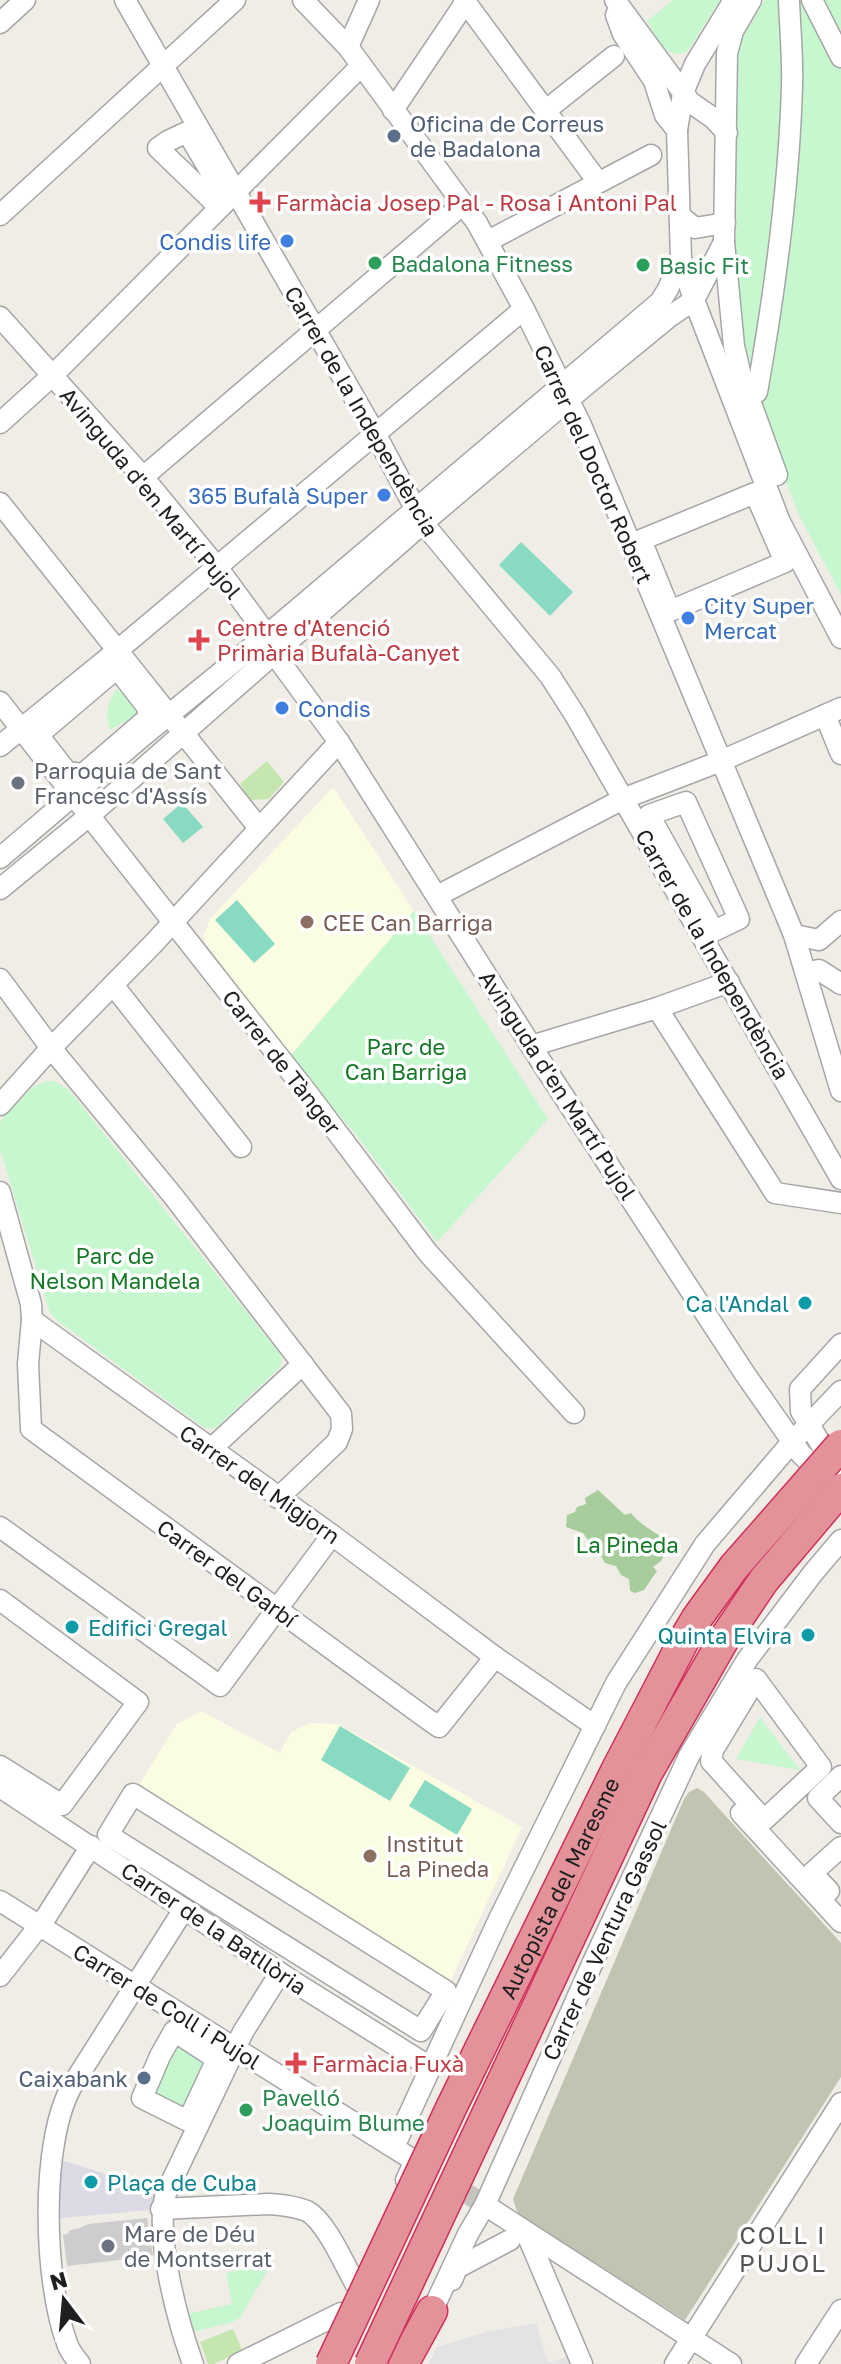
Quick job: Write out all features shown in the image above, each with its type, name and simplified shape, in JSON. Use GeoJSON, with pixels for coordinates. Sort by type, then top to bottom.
{"type":"FeatureCollection","features":[{"type":"Feature","properties":{"kind":"highway","name":"Autopista del Maresme"},"geometry":{"type":"LineString","coordinates":[[331,2364],[459,2092],[616,1771],[684,1640],[734,1567],[841,1445]]}},
{"type":"Feature","properties":{"kind":"highway","name":"Autopista del Maresme"},"geometry":{"type":"LineString","coordinates":[[370,2364],[647,1773],[713,1656],[764,1580],[841,1491]]}},
{"type":"Feature","properties":{"kind":"highway"},"geometry":{"type":"LineString","coordinates":[[405,2364],[436,2308]]}},
{"type":"Feature","properties":{"kind":"street","name":"Carrer de la Independència"},"geometry":{"type":"LineString","coordinates":[[125,0],[376,435],[419,516],[550,676],[625,798],[841,1179]]}},
{"type":"Feature","properties":{"kind":"street"},"geometry":{"type":"LineString","coordinates":[[0,215],[235,0]]}},
{"type":"Feature","properties":{"kind":"street","name":"Carrer del Doctor Robert"},"geometry":{"type":"LineString","coordinates":[[303,0],[348,47],[488,241],[565,392],[812,972],[841,1091]]}},
{"type":"Feature","properties":{"kind":"street"},"geometry":{"type":"LineString","coordinates":[[348,47],[369,0]]}},
{"type":"Feature","properties":{"kind":"street"},"geometry":{"type":"LineString","coordinates":[[612,0],[690,102],[720,126]]}},
{"type":"Feature","properties":{"kind":"street"},"geometry":{"type":"LineString","coordinates":[[612,0],[623,34],[654,81],[665,115],[677,130]]}},
{"type":"Feature","properties":{"kind":"street"},"geometry":{"type":"LineString","coordinates":[[757,392],[786,189],[792,84],[789,0]]}},
{"type":"Feature","properties":{"kind":"street"},"geometry":{"type":"LineString","coordinates":[[812,0],[841,57]]}},
{"type":"Feature","properties":{"kind":"street"},"geometry":{"type":"LineString","coordinates":[[0,23],[22,1]]}},
{"type":"Feature","properties":{"kind":"street"},"geometry":{"type":"LineString","coordinates":[[393,110],[465,1],[598,182]]}},
{"type":"Feature","properties":{"kind":"street"},"geometry":{"type":"LineString","coordinates":[[744,3],[695,64],[683,93],[677,130],[681,259],[780,522],[841,638]]}},
{"type":"Feature","properties":{"kind":"street"},"geometry":{"type":"LineString","coordinates":[[744,3],[727,53],[720,126],[734,346],[741,376],[793,518],[841,610]]}},
{"type":"Feature","properties":{"kind":"street"},"geometry":{"type":"LineString","coordinates":[[545,111],[614,56]]}},
{"type":"Feature","properties":{"kind":"street"},"geometry":{"type":"LineString","coordinates":[[663,64],[679,67],[695,64]]}},
{"type":"Feature","properties":{"kind":"street"},"geometry":{"type":"LineString","coordinates":[[0,423],[53,375],[361,66]]}},
{"type":"Feature","properties":{"kind":"street"},"geometry":{"type":"LineString","coordinates":[[677,130],[695,120],[720,126]]}},
{"type":"Feature","properties":{"kind":"street"},"geometry":{"type":"LineString","coordinates":[[488,241],[651,155]]}},
{"type":"Feature","properties":{"kind":"street"},"geometry":{"type":"LineString","coordinates":[[143,477],[462,205]]}},
{"type":"Feature","properties":{"kind":"street"},"geometry":{"type":"LineString","coordinates":[[680,216],[695,228],[725,233]]}},
{"type":"Feature","properties":{"kind":"street"},"geometry":{"type":"LineString","coordinates":[[565,392],[694,300],[725,233]]}},
{"type":"Feature","properties":{"kind":"street"},"geometry":{"type":"LineString","coordinates":[[0,858],[168,715],[419,516],[565,392],[660,302],[681,259]]}},
{"type":"Feature","properties":{"kind":"street"},"geometry":{"type":"LineString","coordinates":[[0,746],[524,309]]}},
{"type":"Feature","properties":{"kind":"street","name":"Avinguda d'en Martí Pujol"},"geometry":{"type":"LineString","coordinates":[[0,317],[143,477],[217,567],[267,635],[275,655],[339,742],[531,1046],[763,1401],[801,1454],[841,1491]]}},
{"type":"Feature","properties":{"kind":"street"},"geometry":{"type":"LineString","coordinates":[[755,493],[785,562],[670,611],[641,540],[755,493]]}},
{"type":"Feature","properties":{"kind":"street"},"geometry":{"type":"LineString","coordinates":[[0,503],[259,828]]}},
{"type":"Feature","properties":{"kind":"street"},"geometry":{"type":"LineString","coordinates":[[0,889],[275,655],[419,516]]}},
{"type":"Feature","properties":{"kind":"street"},"geometry":{"type":"LineString","coordinates":[[117,668],[148,708],[148,718],[83,774],[67,772],[38,735],[117,668]]}},
{"type":"Feature","properties":{"kind":"street","name":"Carrer de Tànger"},"geometry":{"type":"LineString","coordinates":[[0,702],[309,1095],[428,1253],[574,1413]]}},
{"type":"Feature","properties":{"kind":"street"},"geometry":{"type":"LineString","coordinates":[[437,896],[625,798],[721,761],[833,711],[841,754]]}},
{"type":"Feature","properties":{"kind":"street"},"geometry":{"type":"LineString","coordinates":[[0,1105],[339,742]]}},
{"type":"Feature","properties":{"kind":"street"},"geometry":{"type":"LineString","coordinates":[[686,802],[739,919],[714,931],[685,879],[649,815],[686,802]]}},
{"type":"Feature","properties":{"kind":"street"},"geometry":{"type":"LineString","coordinates":[[841,921],[819,940],[812,972],[841,984]]}},
{"type":"Feature","properties":{"kind":"street"},"geometry":{"type":"LineString","coordinates":[[794,935],[819,940]]}},
{"type":"Feature","properties":{"kind":"street"},"geometry":{"type":"LineString","coordinates":[[0,979],[51,1048],[174,1197],[341,1414],[342,1429],[337,1442],[278,1498]]}},
{"type":"Feature","properties":{"kind":"street"},"geometry":{"type":"LineString","coordinates":[[531,1046],[657,1008],[729,982]]}},
{"type":"Feature","properties":{"kind":"street"},"geometry":{"type":"LineString","coordinates":[[113,985],[241,1147]]}},
{"type":"Feature","properties":{"kind":"street"},"geometry":{"type":"LineString","coordinates":[[657,1008],[775,1193],[841,1203]]}},
{"type":"Feature","properties":{"kind":"street"},"geometry":{"type":"LineString","coordinates":[[0,1192],[31,1304],[32,1320]]}},
{"type":"Feature","properties":{"kind":"street","name":"Carrer del Migjorn"},"geometry":{"type":"LineString","coordinates":[[32,1320],[332,1535],[495,1657],[595,1726]]}},
{"type":"Feature","properties":{"kind":"street","name":"Carrer del Garbí"},"geometry":{"type":"LineString","coordinates":[[32,1320],[28,1364],[31,1429],[439,1727],[495,1657]]}},
{"type":"Feature","properties":{"kind":"street"},"geometry":{"type":"LineString","coordinates":[[841,1344],[800,1389],[801,1411],[841,1478]]}},
{"type":"Feature","properties":{"kind":"street"},"geometry":{"type":"LineString","coordinates":[[211,1449],[303,1364]]}},
{"type":"Feature","properties":{"kind":"street"},"geometry":{"type":"LineString","coordinates":[[394,2147],[499,1919],[616,1683],[705,1544],[792,1442],[841,1391]]}},
{"type":"Feature","properties":{"kind":"street"},"geometry":{"type":"LineString","coordinates":[[763,1401],[791,1408],[800,1404]]}},
{"type":"Feature","properties":{"kind":"street"},"geometry":{"type":"LineString","coordinates":[[0,1527],[220,1686],[332,1535]]}},
{"type":"Feature","properties":{"kind":"street","name":"Carrer de Ventura Gassol"},"geometry":{"type":"LineString","coordinates":[[436,2308],[689,1756],[747,1660],[841,1540]]}},
{"type":"Feature","properties":{"kind":"street"},"geometry":{"type":"LineString","coordinates":[[0,1600],[138,1702],[62,1805],[0,1766]]}},
{"type":"Feature","properties":{"kind":"street"},"geometry":{"type":"LineString","coordinates":[[756,1679],[821,1767],[764,1820],[711,1761],[713,1750],[756,1679]]}},
{"type":"Feature","properties":{"kind":"street"},"geometry":{"type":"LineString","coordinates":[[689,1756],[841,1922]]}},
{"type":"Feature","properties":{"kind":"street"},"geometry":{"type":"LineString","coordinates":[[761,1835],[841,1764]]}},
{"type":"Feature","properties":{"kind":"street"},"geometry":{"type":"LineString","coordinates":[[841,1776],[818,1798],[841,1823]]}},
{"type":"Feature","properties":{"kind":"street","name":"Carrer de la Batllòria"},"geometry":{"type":"LineString","coordinates":[[0,1787],[280,1973],[430,2067]]}},
{"type":"Feature","properties":{"kind":"street"},"geometry":{"type":"LineString","coordinates":[[133,1794],[446,1991],[421,2031],[108,1835],[133,1794]]}},
{"type":"Feature","properties":{"kind":"street"},"geometry":{"type":"LineString","coordinates":[[0,1976],[39,1926],[91,1846]]}},
{"type":"Feature","properties":{"kind":"street"},"geometry":{"type":"LineString","coordinates":[[841,1847],[812,1873],[841,1905]]}},
{"type":"Feature","properties":{"kind":"street","name":"Carrer de Coll i Pujol"},"geometry":{"type":"LineString","coordinates":[[0,1901],[415,2161],[356,2285]]}},
{"type":"Feature","properties":{"kind":"street"},"geometry":{"type":"LineString","coordinates":[[69,2358],[52,2270],[50,2174],[59,2117],[66,2095],[184,1909]]}},
{"type":"Feature","properties":{"kind":"street"},"geometry":{"type":"LineString","coordinates":[[193,2364],[174,2298],[161,2209],[243,2032],[280,1973]]}},
{"type":"Feature","properties":{"kind":"street"},"geometry":{"type":"LineString","coordinates":[[675,2364],[841,2103]]}},
{"type":"Feature","properties":{"kind":"street"},"geometry":{"type":"LineString","coordinates":[[161,2209],[269,2204],[301,2209],[319,2222],[356,2285],[317,2364]]}},
{"type":"Feature","properties":{"kind":"street"},"geometry":{"type":"LineString","coordinates":[[485,2205],[518,2236],[731,2364]]}},
{"type":"Feature","properties":{"kind":"street"},"geometry":{"type":"LineString","coordinates":[[436,2308],[457,2268],[518,2236]]}},
{"type":"Feature","properties":{"kind":"street"},"geometry":{"type":"LineString","coordinates":[[518,2236],[582,2364]]}},
{"type":"Feature","properties":{"kind":"street"},"geometry":{"type":"LineString","coordinates":[[806,2364],[841,2310]]}},
{"type":"Feature","properties":{"kind":"street"},"geometry":{"type":"LineString","coordinates":[[238,2364],[341,2313]]}},
{"type":"Feature","properties":{"kind":"shaded area","name":"CEE Can Barriga"},"geometry":{"type":"Polygon","coordinates":[[[333,787],[414,911],[289,1057],[205,942],[204,934],[211,918],[333,787]]]}},
{"type":"Feature","properties":{"kind":"shaded area","name":"Institut La Pineda"},"geometry":{"type":"Polygon","coordinates":[[[201,1711],[280,1753],[291,1732],[310,1723],[338,1724],[522,1827],[446,1991],[133,1794],[177,1724],[201,1711]]]}},
{"type":"Feature","properties":{"kind":"shaded area"},"geometry":{"type":"Polygon","coordinates":[[[697,1788],[704,1792],[841,1943],[841,2077],[685,2320],[518,2214],[513,2199],[684,1799],[697,1788]]]}},
{"type":"Feature","properties":{"kind":"shaded area","name":"Plaça de Cuba"},"geometry":{"type":"Polygon","coordinates":[[[52,2157],[166,2193],[161,2209],[51,2219],[52,2157]]]}},
{"type":"Feature","properties":{"kind":"shaded area","name":"Mare de Déu de Montserrat"},"geometry":{"type":"Polygon","coordinates":[[[147,2218],[153,2256],[67,2266],[63,2235],[70,2230],[88,2224],[147,2218]]]}},
{"type":"Feature","properties":{"kind":"shaded area"},"geometry":{"type":"Polygon","coordinates":[[[536,2323],[548,2363],[567,2357],[570,2364],[429,2364],[437,2347],[486,2332],[536,2323]]]}},
{"type":"Feature","properties":{"kind":"green space"},"geometry":{"type":"Polygon","coordinates":[[[673,0],[720,0],[688,51],[681,54],[668,51],[647,21],[673,0]]]}},
{"type":"Feature","properties":{"kind":"green space"},"geometry":{"type":"Polygon","coordinates":[[[765,0],[841,0],[841,595],[799,515],[750,388],[736,305],[737,46],[765,0]]]}},
{"type":"Feature","properties":{"kind":"green space"},"geometry":{"type":"Polygon","coordinates":[[[521,542],[573,592],[550,616],[499,565],[521,542]]]}},
{"type":"Feature","properties":{"kind":"green space"},"geometry":{"type":"Polygon","coordinates":[[[117,689],[139,708],[138,714],[110,730],[108,708],[117,689]]]}},
{"type":"Feature","properties":{"kind":"green space"},"geometry":{"type":"Polygon","coordinates":[[[267,761],[284,782],[269,799],[250,800],[240,784],[267,761]]]}},
{"type":"Feature","properties":{"kind":"green space"},"geometry":{"type":"Polygon","coordinates":[[[182,803],[203,827],[183,843],[163,819],[182,803]]]}},
{"type":"Feature","properties":{"kind":"green space"},"geometry":{"type":"Polygon","coordinates":[[[237,900],[275,944],[254,963],[215,920],[237,900]]]}},
{"type":"Feature","properties":{"kind":"green space","name":"Parc de Can Barriga"},"geometry":{"type":"Polygon","coordinates":[[[414,911],[548,1119],[437,1242],[355,1133],[289,1058],[414,911]]]}},
{"type":"Feature","properties":{"kind":"green space","name":"Parc de Nelson Mandela"},"geometry":{"type":"Polygon","coordinates":[[[46,1081],[68,1089],[282,1358],[280,1367],[217,1427],[203,1427],[50,1313],[0,1149],[2,1119],[32,1088],[46,1081]]]}},
{"type":"Feature","properties":{"kind":"green space","name":"La Pineda"},"geometry":{"type":"Polygon","coordinates":[[[598,1490],[625,1515],[631,1513],[638,1521],[672,1541],[661,1561],[653,1567],[657,1571],[644,1590],[630,1591],[629,1579],[621,1575],[616,1566],[605,1563],[601,1556],[593,1555],[593,1549],[597,1547],[595,1543],[591,1544],[583,1533],[566,1527],[567,1515],[586,1504],[585,1498],[598,1490]]]}},
{"type":"Feature","properties":{"kind":"green space"},"geometry":{"type":"Polygon","coordinates":[[[760,1717],[800,1770],[736,1759],[760,1717]]]}},
{"type":"Feature","properties":{"kind":"green space"},"geometry":{"type":"Polygon","coordinates":[[[340,1726],[410,1768],[390,1801],[321,1760],[340,1726]]]}},
{"type":"Feature","properties":{"kind":"green space"},"geometry":{"type":"Polygon","coordinates":[[[425,1780],[472,1809],[457,1835],[409,1806],[425,1780]]]}},
{"type":"Feature","properties":{"kind":"green space"},"geometry":{"type":"Polygon","coordinates":[[[175,2043],[206,2062],[184,2108],[151,2093],[175,2043]]]}},
{"type":"Feature","properties":{"kind":"green space"},"geometry":{"type":"Polygon","coordinates":[[[231,2268],[269,2268],[240,2318],[193,2332],[187,2314],[232,2304],[226,2273],[233,2271],[231,2268]]]}},
{"type":"Feature","properties":{"kind":"green space"},"geometry":{"type":"Polygon","coordinates":[[[233,2329],[242,2350],[208,2364],[200,2342],[233,2329]]]}},
{"type":"Feature","properties":{"kind":"tunnel"},"geometry":{"type":"LineString","coordinates":[[415,2161],[485,2205]]}},
{"type":"Feature","properties":{"kind":"place","name":"Oficina de Correus de Badalona"},"geometry":{"type":"Point","coordinates":[394,136]}},
{"type":"Feature","properties":{"kind":"place","name":"Farmàcia Josep Pal - Rosa i Antoni Pal"},"geometry":{"type":"Point","coordinates":[260,202]}},
{"type":"Feature","properties":{"kind":"place","name":"Condis life"},"geometry":{"type":"Point","coordinates":[287,241]}},
{"type":"Feature","properties":{"kind":"place","name":"Badalona Fitness"},"geometry":{"type":"Point","coordinates":[375,263]}},
{"type":"Feature","properties":{"kind":"place","name":"Basic Fit"},"geometry":{"type":"Point","coordinates":[643,265]}},
{"type":"Feature","properties":{"kind":"place","name":"365 Bufalà Super"},"geometry":{"type":"Point","coordinates":[384,495]}},
{"type":"Feature","properties":{"kind":"place","name":"City Super Mercat"},"geometry":{"type":"Point","coordinates":[688,618]}},
{"type":"Feature","properties":{"kind":"place","name":"Centre d'Atenció Primària Bufalà-Canyet"},"geometry":{"type":"Point","coordinates":[199,640]}},
{"type":"Feature","properties":{"kind":"place","name":"Condis"},"geometry":{"type":"Point","coordinates":[282,708]}},
{"type":"Feature","properties":{"kind":"place","name":"Parroquia de Sant Francesc d'Assís"},"geometry":{"type":"Point","coordinates":[18,783]}},
{"type":"Feature","properties":{"kind":"place","name":"CEE Can Barriga"},"geometry":{"type":"Point","coordinates":[307,922]}},
{"type":"Feature","properties":{"kind":"place","name":"Ca l'Andal"},"geometry":{"type":"Point","coordinates":[805,1303]}},
{"type":"Feature","properties":{"kind":"place","name":"Edifici Gregal"},"geometry":{"type":"Point","coordinates":[72,1627]}},
{"type":"Feature","properties":{"kind":"place","name":"Quinta Elvira"},"geometry":{"type":"Point","coordinates":[808,1635]}},
{"type":"Feature","properties":{"kind":"place","name":"Institut La Pineda"},"geometry":{"type":"Point","coordinates":[370,1856]}},
{"type":"Feature","properties":{"kind":"place","name":"Farmàcia Fuxà"},"geometry":{"type":"Point","coordinates":[296,2063]}},
{"type":"Feature","properties":{"kind":"place","name":"Caixabank"},"geometry":{"type":"Point","coordinates":[144,2078]}},
{"type":"Feature","properties":{"kind":"place","name":"Pavelló Joaquim Blume"},"geometry":{"type":"Point","coordinates":[246,2110]}},
{"type":"Feature","properties":{"kind":"place","name":"Plaça de Cuba"},"geometry":{"type":"Point","coordinates":[91,2182]}},
{"type":"Feature","properties":{"kind":"place","name":"Mare de Déu de Montserrat"},"geometry":{"type":"Point","coordinates":[108,2246]}},
{"type":"Feature","properties":{"kind":"district","name":"COLL I PUJOL"},"geometry":{"type":"Point","coordinates":[783,2248]}}]}
